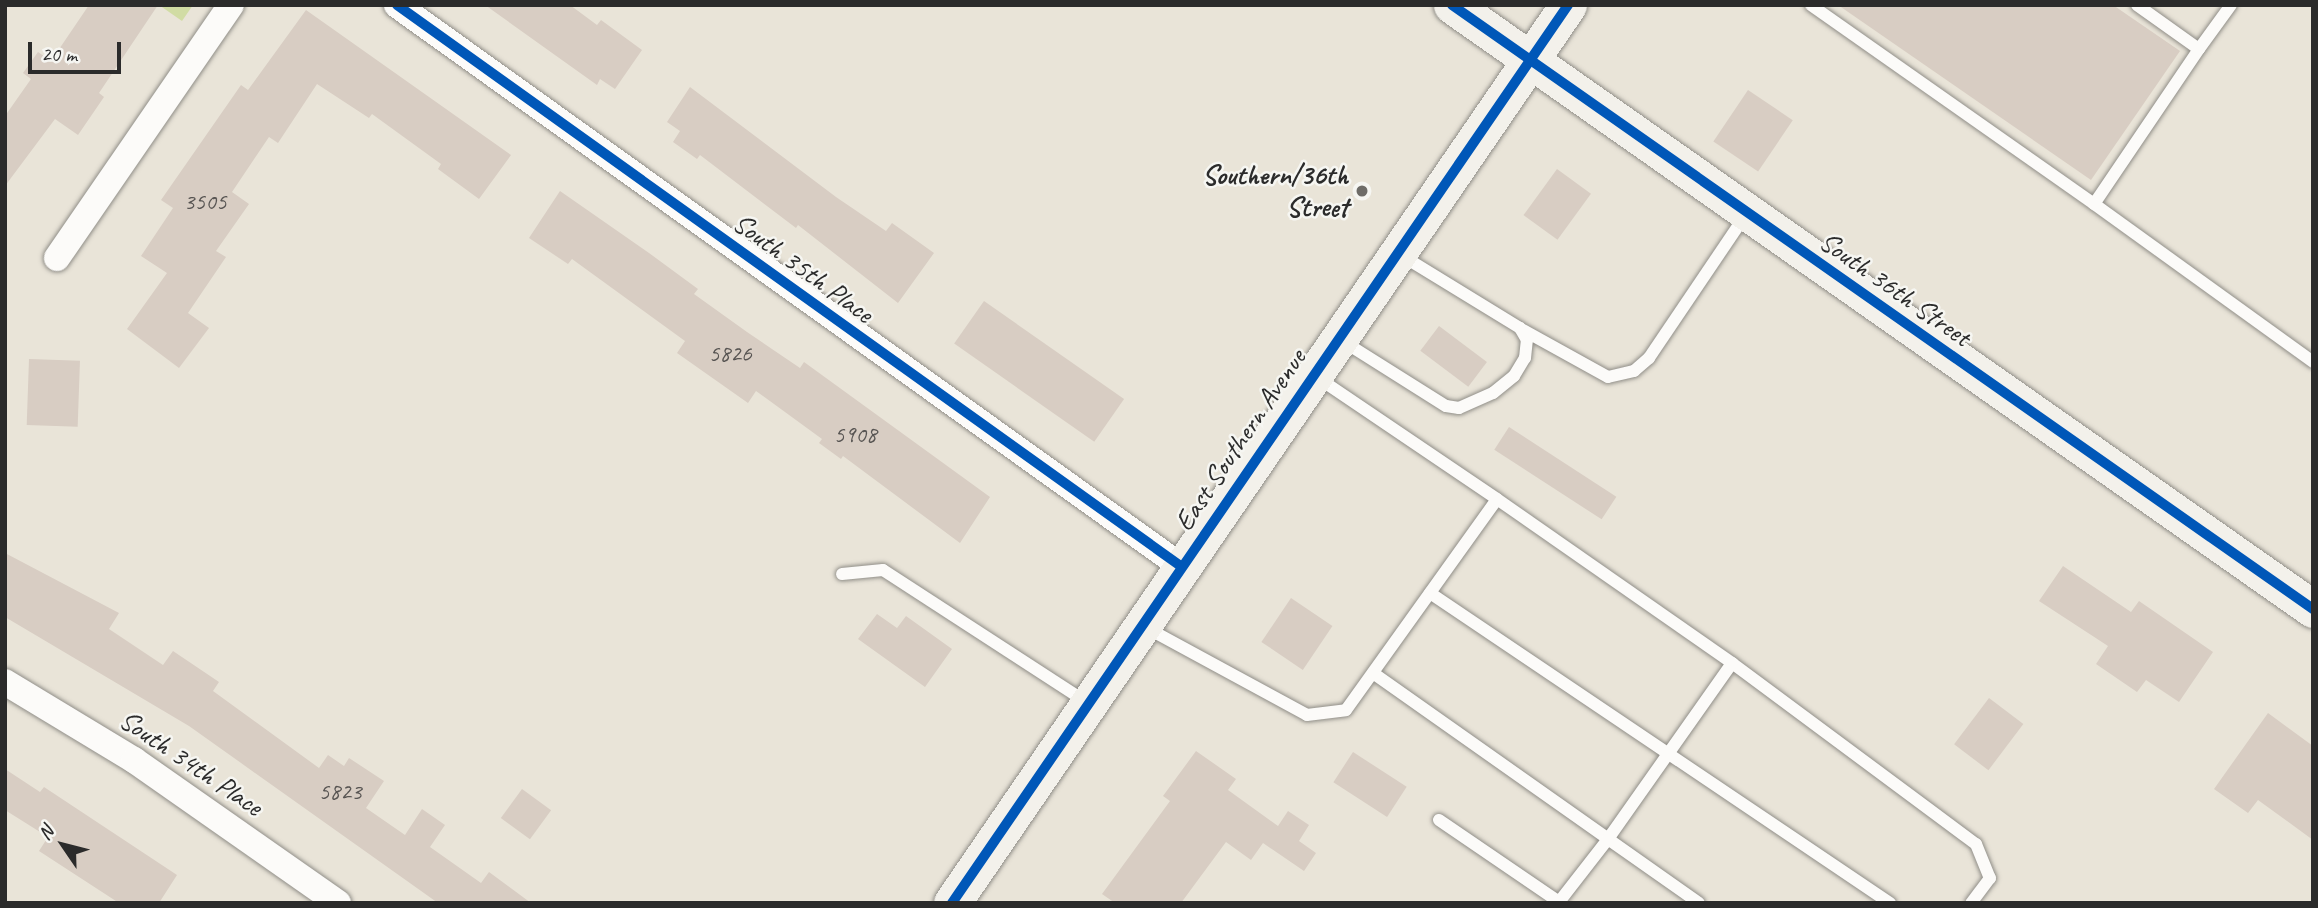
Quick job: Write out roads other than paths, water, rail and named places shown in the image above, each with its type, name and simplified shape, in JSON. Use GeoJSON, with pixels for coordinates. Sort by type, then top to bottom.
{"type":"FeatureCollection","features":[{"type":"Feature","properties":{"kind":"main road","name":"South 36th Street"},"geometry":{"type":"LineString","coordinates":[[1452,5],[1529,62],[2313,609]]}},
{"type":"Feature","properties":{"kind":"main road","name":"East Southern Avenue"},"geometry":{"type":"LineString","coordinates":[[952,903],[1312,374],[1568,5]]}},
{"type":"Feature","properties":{"kind":"street"},"geometry":{"type":"LineString","coordinates":[[57,258],[231,5]]}},
{"type":"Feature","properties":{"kind":"street","name":"South 35th Place"},"geometry":{"type":"LineString","coordinates":[[397,5],[1182,568]]}},
{"type":"Feature","properties":{"kind":"street","name":"South 34th Place"},"geometry":{"type":"LineString","coordinates":[[5,682],[145,767],[338,903]]}},
{"type":"Feature","properties":{"kind":"lane"},"geometry":{"type":"LineString","coordinates":[[1811,5],[2313,362]]}},
{"type":"Feature","properties":{"kind":"lane"},"geometry":{"type":"LineString","coordinates":[[2137,5],[2199,49]]}},
{"type":"Feature","properties":{"kind":"lane"},"geometry":{"type":"LineString","coordinates":[[2094,204],[2231,5]]}},
{"type":"Feature","properties":{"kind":"lane"},"geometry":{"type":"LineString","coordinates":[[1396,253],[1520,328],[1608,377],[1634,371],[1649,358],[1746,213]]}},
{"type":"Feature","properties":{"kind":"lane"},"geometry":{"type":"LineString","coordinates":[[1337,338],[1447,406],[1459,408],[1493,393],[1514,376],[1525,358],[1527,340],[1520,328]]}},
{"type":"Feature","properties":{"kind":"lane"},"geometry":{"type":"LineString","coordinates":[[1312,374],[1497,499],[1731,663],[1976,844],[1990,878],[1971,903]]}},
{"type":"Feature","properties":{"kind":"lane"},"geometry":{"type":"LineString","coordinates":[[1142,625],[1307,715],[1346,710],[1497,499]]}},
{"type":"Feature","properties":{"kind":"lane"},"geometry":{"type":"LineString","coordinates":[[842,574],[883,570],[1088,703]]}},
{"type":"Feature","properties":{"kind":"lane"},"geometry":{"type":"LineString","coordinates":[[1430,593],[1666,756],[1890,903]]}},
{"type":"Feature","properties":{"kind":"lane"},"geometry":{"type":"LineString","coordinates":[[1439,820],[1559,902],[1608,839],[1731,663]]}},
{"type":"Feature","properties":{"kind":"lane"},"geometry":{"type":"LineString","coordinates":[[1373,673],[1699,903]]}},
{"type":"Feature","properties":{"kind":"place","name":"Southern/36th Street"},"geometry":{"type":"Point","coordinates":[1362,191]}}]}
